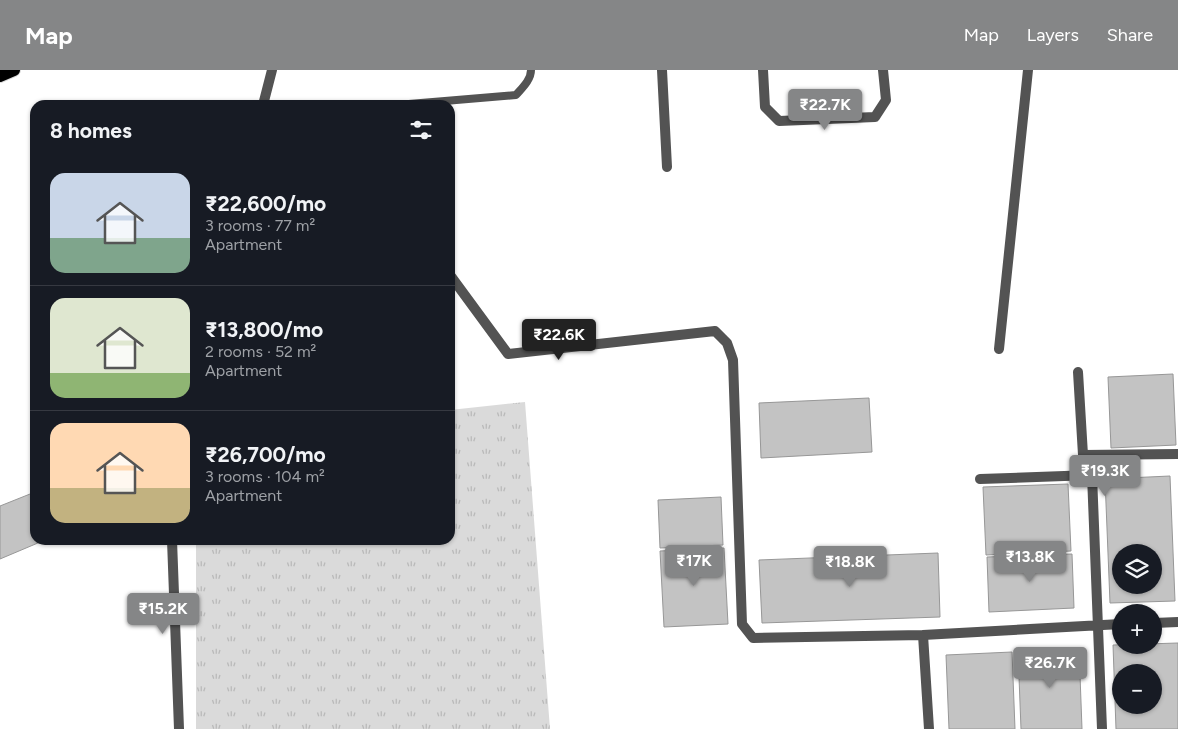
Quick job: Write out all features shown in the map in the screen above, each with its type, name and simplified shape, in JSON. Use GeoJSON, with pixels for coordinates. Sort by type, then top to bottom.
{"type":"FeatureCollection","features":[{"type":"Feature","properties":{"kind":"main road"},"geometry":{"type":"LineString","coordinates":[[0,76],[14,70]]}},
{"type":"Feature","properties":{"kind":"street"},"geometry":{"type":"LineString","coordinates":[[264,100],[272,70]]}},
{"type":"Feature","properties":{"kind":"street"},"geometry":{"type":"LineString","coordinates":[[662,70],[667,167]]}},
{"type":"Feature","properties":{"kind":"street"},"geometry":{"type":"LineString","coordinates":[[763,70],[765,108],[778,121],[875,117],[886,100],[882,70]]}},
{"type":"Feature","properties":{"kind":"street"},"geometry":{"type":"LineString","coordinates":[[999,349],[1028,70]]}},
{"type":"Feature","properties":{"kind":"street"},"geometry":{"type":"LineString","coordinates":[[455,282],[508,354],[715,331],[726,343],[733,360],[742,624],[753,638],[923,635],[1112,624]]}},
{"type":"Feature","properties":{"kind":"street"},"geometry":{"type":"LineString","coordinates":[[1078,372],[1083,455],[1092,475],[1102,729]]}},
{"type":"Feature","properties":{"kind":"street"},"geometry":{"type":"LineString","coordinates":[[1083,455],[1178,454]]}},
{"type":"Feature","properties":{"kind":"street"},"geometry":{"type":"LineString","coordinates":[[980,479],[1092,475]]}},
{"type":"Feature","properties":{"kind":"street"},"geometry":{"type":"LineString","coordinates":[[172,545],[179,729]]}},
{"type":"Feature","properties":{"kind":"street"},"geometry":{"type":"LineString","coordinates":[[1162,623],[1178,622]]}},
{"type":"Feature","properties":{"kind":"street"},"geometry":{"type":"LineString","coordinates":[[923,635],[929,729]]}},
{"type":"Feature","properties":{"kind":"lane"},"geometry":{"type":"LineString","coordinates":[[455,100],[516,95],[525,85],[531,75],[531,70]]}},
{"type":"Feature","properties":{"kind":"green space"},"geometry":{"type":"Polygon","coordinates":[[[525,402],[550,729],[196,729],[196,545],[455,545],[455,409],[525,402]]]}},
{"type":"Feature","properties":{"kind":"building"},"geometry":{"type":"Polygon","coordinates":[[[1173,374],[1176,445],[1111,448],[1108,377],[1173,374]]]}},
{"type":"Feature","properties":{"kind":"building"},"geometry":{"type":"Polygon","coordinates":[[[869,398],[872,452],[761,458],[759,403],[869,398]]]}},
{"type":"Feature","properties":{"kind":"building"},"geometry":{"type":"Polygon","coordinates":[[[1170,476],[1175,601],[1110,603],[1105,479],[1170,476]]]}},
{"type":"Feature","properties":{"kind":"building"},"geometry":{"type":"Polygon","coordinates":[[[1068,484],[1071,551],[986,555],[983,487],[1068,484]]]}},
{"type":"Feature","properties":{"kind":"building"},"geometry":{"type":"Polygon","coordinates":[[[30,494],[30,545],[33,545],[0,559],[0,506],[30,494]]]}},
{"type":"Feature","properties":{"kind":"building"},"geometry":{"type":"Polygon","coordinates":[[[721,497],[723,545],[660,548],[658,500],[721,497]]]}},
{"type":"Feature","properties":{"kind":"building"},"geometry":{"type":"Polygon","coordinates":[[[724,548],[728,624],[664,627],[660,551],[724,548]]]}},
{"type":"Feature","properties":{"kind":"building"},"geometry":{"type":"Polygon","coordinates":[[[938,553],[940,617],[762,623],[759,560],[938,553]]]}},
{"type":"Feature","properties":{"kind":"building"},"geometry":{"type":"Polygon","coordinates":[[[1072,554],[1074,608],[989,612],[987,557],[1072,554]]]}},
{"type":"Feature","properties":{"kind":"building"},"geometry":{"type":"Polygon","coordinates":[[[1162,643],[1178,643],[1178,729],[1116,729],[1115,714],[1162,714],[1162,664],[1114,664],[1113,654],[1162,654],[1162,643]]]}},
{"type":"Feature","properties":{"kind":"building"},"geometry":{"type":"Polygon","coordinates":[[[1079,648],[1082,729],[1021,729],[1018,651],[1079,648]]]}},
{"type":"Feature","properties":{"kind":"building"},"geometry":{"type":"Polygon","coordinates":[[[1012,652],[1015,729],[949,729],[946,655],[1012,652]]]}}]}
